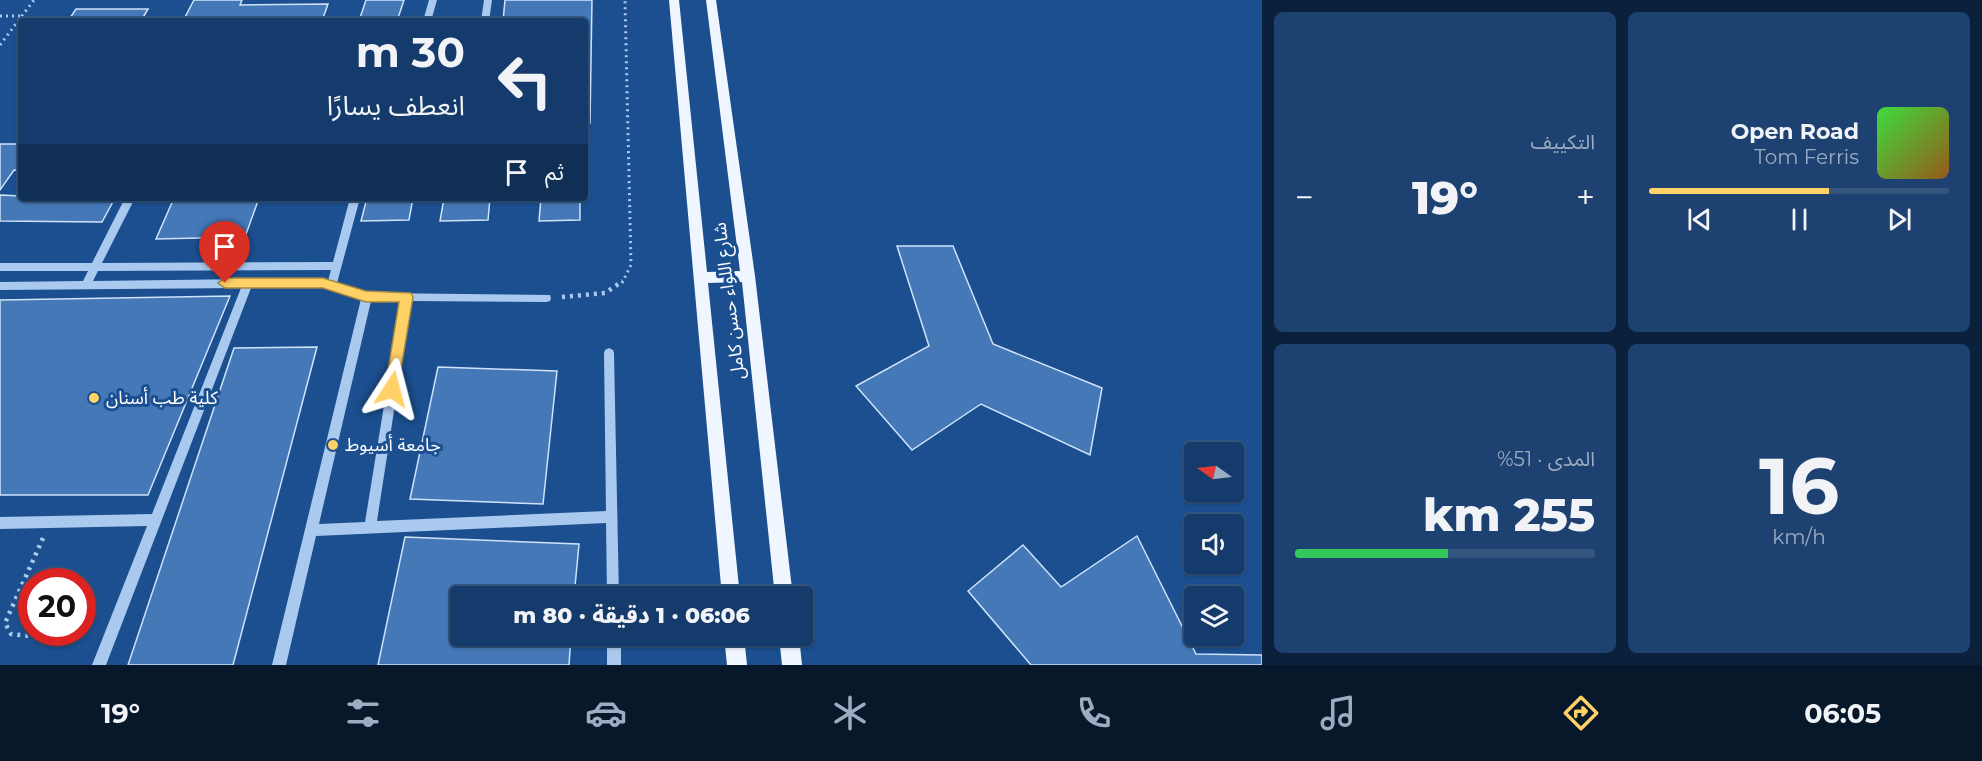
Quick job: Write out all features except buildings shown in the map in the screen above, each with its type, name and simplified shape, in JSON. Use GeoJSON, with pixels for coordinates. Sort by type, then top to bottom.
{"type":"FeatureCollection","features":[{"type":"Feature","properties":{"kind":"main road","name":"شارع اللواء حسن كامل"},"geometry":{"type":"LineString","coordinates":[[674,0],[729,586]]}},
{"type":"Feature","properties":{"kind":"main road","name":"شارع اللواء حسن كامل"},"geometry":{"type":"LineString","coordinates":[[711,0],[748,276],[783,586]]}},
{"type":"Feature","properties":{"kind":"main road"},"geometry":{"type":"LineString","coordinates":[[699,278],[748,276]]}},
{"type":"Feature","properties":{"kind":"main road"},"geometry":{"type":"LineString","coordinates":[[735,646],[737,665]]}},
{"type":"Feature","properties":{"kind":"main road"},"geometry":{"type":"LineString","coordinates":[[790,646],[792,665]]}},
{"type":"Feature","properties":{"kind":"lane"},"geometry":{"type":"LineString","coordinates":[[428,18],[433,0]]}},
{"type":"Feature","properties":{"kind":"lane"},"geometry":{"type":"LineString","coordinates":[[485,18],[488,0]]}},
{"type":"Feature","properties":{"kind":"lane"},"geometry":{"type":"LineString","coordinates":[[86,285],[129,201]]}},
{"type":"Feature","properties":{"kind":"lane"},"geometry":{"type":"LineString","coordinates":[[332,285],[354,201]]}},
{"type":"Feature","properties":{"kind":"lane"},"geometry":{"type":"LineString","coordinates":[[0,267],[337,266]]}},
{"type":"Feature","properties":{"kind":"lane"},"geometry":{"type":"LineString","coordinates":[[0,286],[248,283],[332,285],[366,296],[546,298]]}},
{"type":"Feature","properties":{"kind":"lane"},"geometry":{"type":"LineString","coordinates":[[99,665],[248,283]]}},
{"type":"Feature","properties":{"kind":"lane"},"geometry":{"type":"LineString","coordinates":[[279,665],[366,296]]}},
{"type":"Feature","properties":{"kind":"lane"},"geometry":{"type":"LineString","coordinates":[[370,527],[407,297]]}},
{"type":"Feature","properties":{"kind":"lane"},"geometry":{"type":"LineString","coordinates":[[609,353],[613,586]]}},
{"type":"Feature","properties":{"kind":"lane"},"geometry":{"type":"LineString","coordinates":[[312,530],[612,517]]}},
{"type":"Feature","properties":{"kind":"lane"},"geometry":{"type":"LineString","coordinates":[[0,523],[155,520]]}},
{"type":"Feature","properties":{"kind":"lane"},"geometry":{"type":"LineString","coordinates":[[614,646],[614,665]]}},
{"type":"Feature","properties":{"kind":"path"},"geometry":{"type":"LineString","coordinates":[[0,16],[22,16],[34,0]]}},
{"type":"Feature","properties":{"kind":"path"},"geometry":{"type":"LineString","coordinates":[[546,298],[615,292],[625,283],[629,274],[625,0]]}},
{"type":"Feature","properties":{"kind":"path"},"geometry":{"type":"LineString","coordinates":[[0,45],[18,21]]}},
{"type":"Feature","properties":{"kind":"path"},"geometry":{"type":"LineString","coordinates":[[30,568],[51,522]]}},
{"type":"Feature","properties":{"kind":"path"},"geometry":{"type":"LineString","coordinates":[[18,594],[5,623],[11,634],[18,635]]}},
{"type":"Feature","properties":{"kind":"place","name":"كلية طب أسنان"},"geometry":{"type":"Point","coordinates":[94,398]}},
{"type":"Feature","properties":{"kind":"place","name":"جامعة أسيوط"},"geometry":{"type":"Point","coordinates":[333,445]}},
{"type":"Feature","properties":{"kind":"route"},"geometry":{"type":"LineString","coordinates":[[225,283],[323,283],[359,295],[407,297],[392,389]]}}]}
